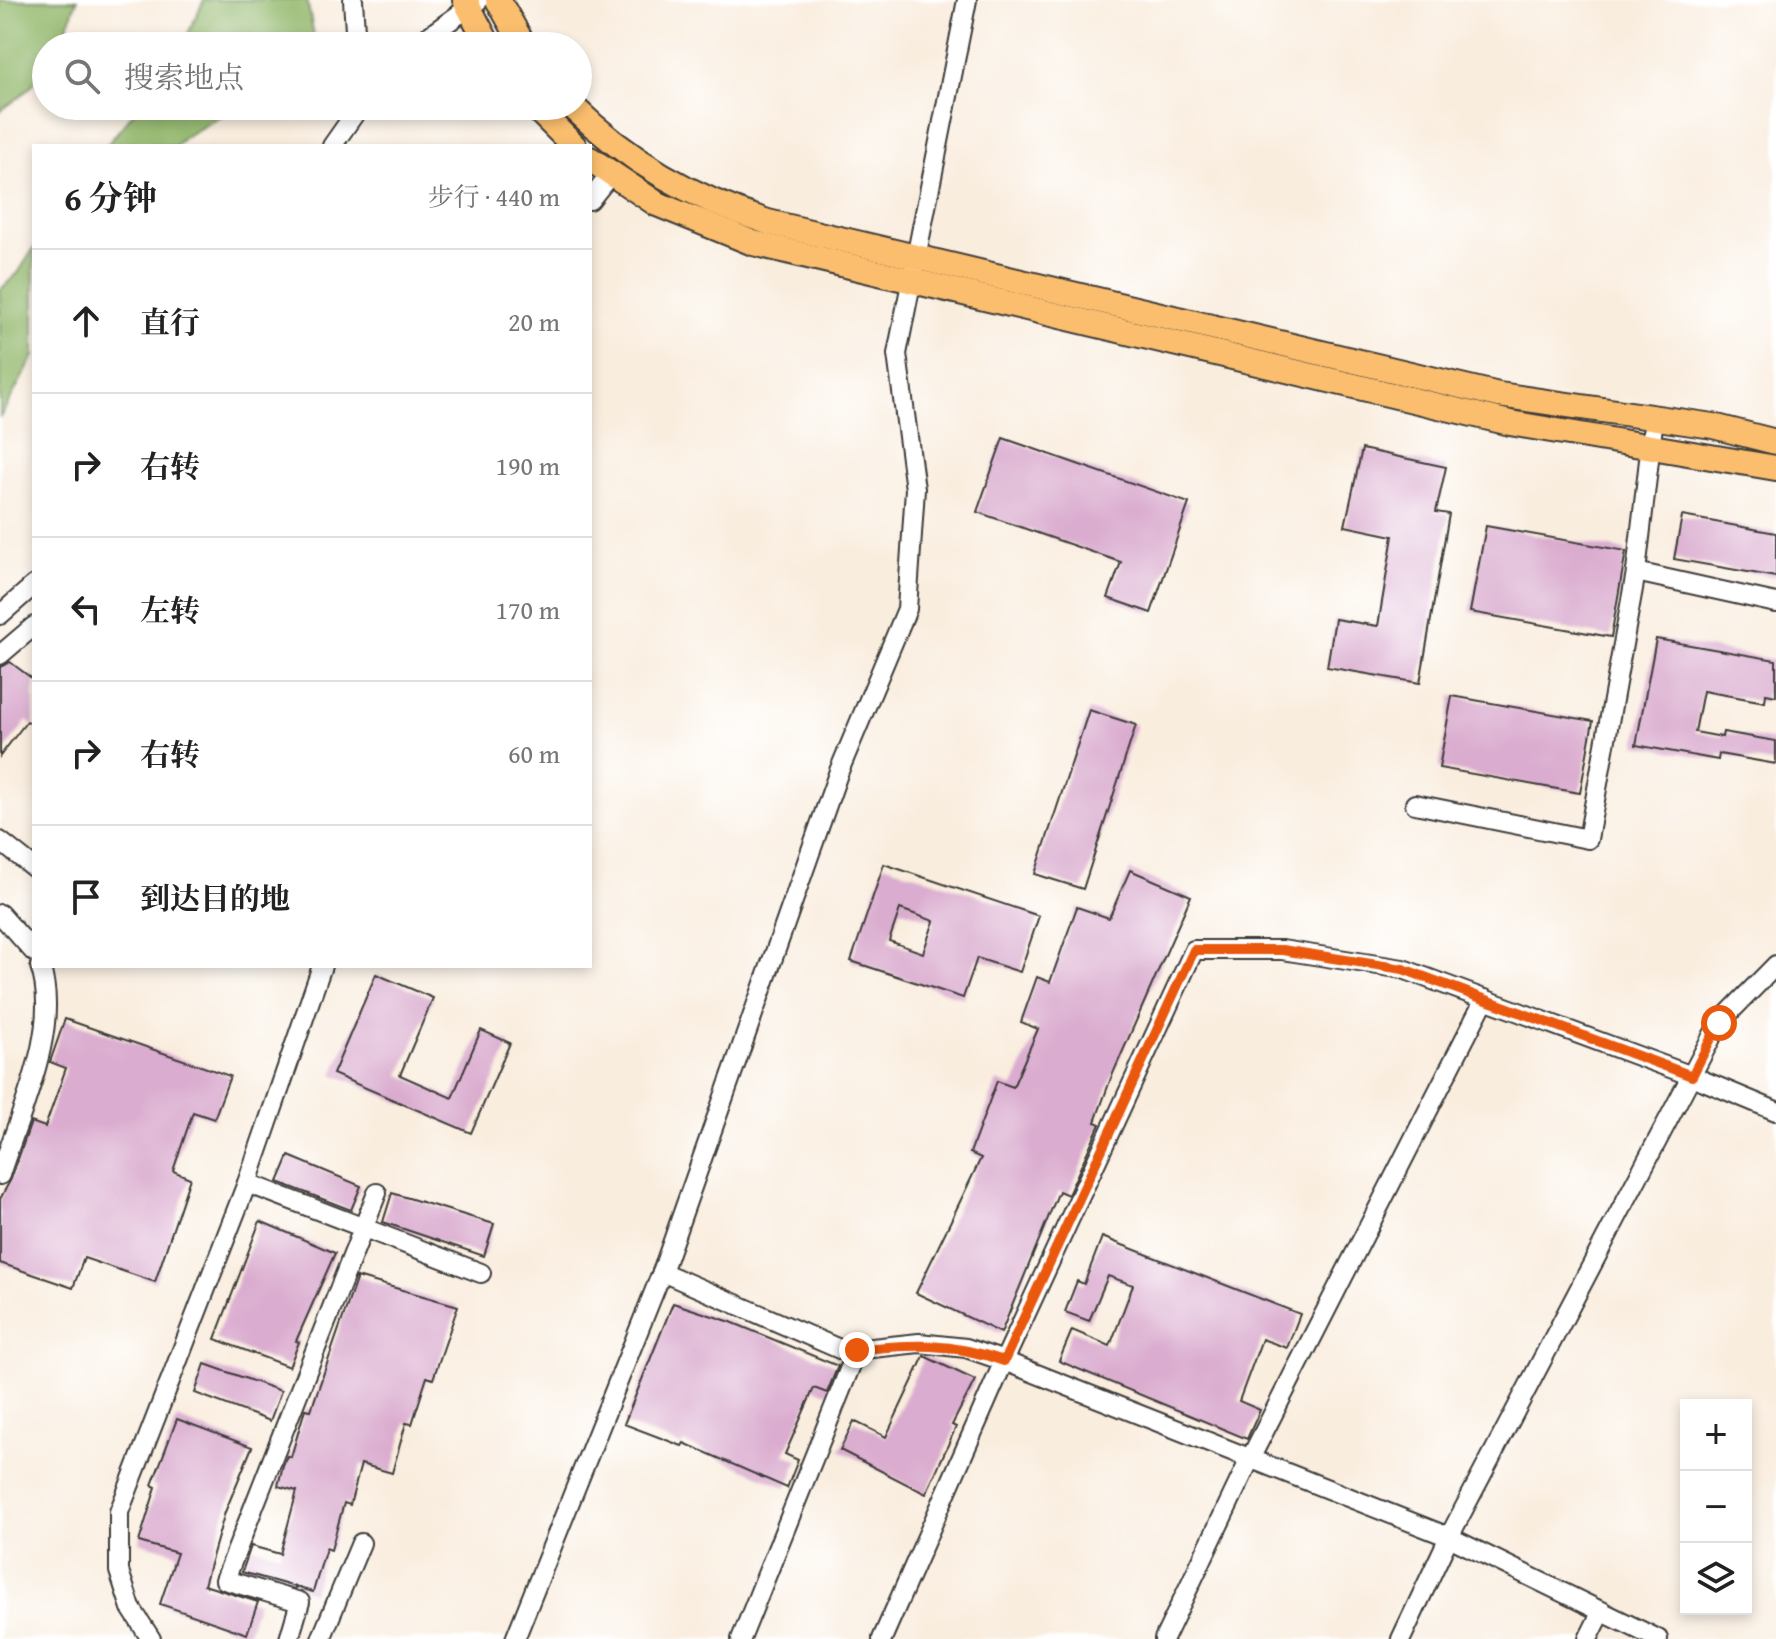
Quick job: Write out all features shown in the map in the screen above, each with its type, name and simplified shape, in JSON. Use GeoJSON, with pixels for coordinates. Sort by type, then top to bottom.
{"type":"FeatureCollection","features":[{"type":"Feature","properties":{"kind":"main road"},"geometry":{"type":"LineString","coordinates":[[498,0],[516,32]]}},
{"type":"Feature","properties":{"kind":"main road"},"geometry":{"type":"LineString","coordinates":[[471,3],[483,32]]}},
{"type":"Feature","properties":{"kind":"main road"},"geometry":{"type":"LineString","coordinates":[[548,120],[572,144]]}},
{"type":"Feature","properties":{"kind":"main road"},"geometry":{"type":"LineString","coordinates":[[589,120],[648,169],[705,200],[913,268],[1510,423],[1776,468]]}},
{"type":"Feature","properties":{"kind":"main road"},"geometry":{"type":"LineString","coordinates":[[592,161],[657,204],[720,232],[913,268],[1499,395],[1713,426],[1776,442]]}},
{"type":"Feature","properties":{"kind":"street"},"geometry":{"type":"LineString","coordinates":[[353,0],[355,32]]}},
{"type":"Feature","properties":{"kind":"street"},"geometry":{"type":"LineString","coordinates":[[515,1639],[662,1272],[839,771],[907,609],[915,489],[897,354],[967,0]]}},
{"type":"Feature","properties":{"kind":"street"},"geometry":{"type":"LineString","coordinates":[[433,32],[471,3]]}},
{"type":"Feature","properties":{"kind":"street"},"geometry":{"type":"LineString","coordinates":[[333,144],[350,120]]}},
{"type":"Feature","properties":{"kind":"street"},"geometry":{"type":"LineString","coordinates":[[592,198],[610,175]]}},
{"type":"Feature","properties":{"kind":"street"},"geometry":{"type":"LineString","coordinates":[[1415,804],[1588,839],[1636,572],[1654,417]]}},
{"type":"Feature","properties":{"kind":"street"},"geometry":{"type":"LineString","coordinates":[[1636,572],[1776,603]]}},
{"type":"Feature","properties":{"kind":"street"},"geometry":{"type":"LineString","coordinates":[[0,615],[32,587]]}},
{"type":"Feature","properties":{"kind":"street"},"geometry":{"type":"LineString","coordinates":[[0,655],[32,628]]}},
{"type":"Feature","properties":{"kind":"street"},"geometry":{"type":"LineString","coordinates":[[0,841],[32,866]]}},
{"type":"Feature","properties":{"kind":"street"},"geometry":{"type":"LineString","coordinates":[[0,914],[32,950]]}},
{"type":"Feature","properties":{"kind":"street"},"geometry":{"type":"LineString","coordinates":[[882,1639],[1004,1361],[1194,950],[1282,950],[1363,960],[1403,969],[1692,1076],[1776,1111]]}},
{"type":"Feature","properties":{"kind":"street"},"geometry":{"type":"LineString","coordinates":[[1401,1639],[1449,1537],[1719,1023],[1776,965]]}},
{"type":"Feature","properties":{"kind":"street"},"geometry":{"type":"LineString","coordinates":[[0,1175],[46,1027],[48,997],[41,968]]}},
{"type":"Feature","properties":{"kind":"street"},"geometry":{"type":"LineString","coordinates":[[151,1639],[131,1608],[121,1580],[116,1551],[119,1512],[247,1183],[321,968]]}},
{"type":"Feature","properties":{"kind":"street"},"geometry":{"type":"LineString","coordinates":[[1164,1639],[1250,1459],[1485,999]]}},
{"type":"Feature","properties":{"kind":"street"},"geometry":{"type":"LineString","coordinates":[[247,1183],[481,1273]]}},
{"type":"Feature","properties":{"kind":"street"},"geometry":{"type":"LineString","coordinates":[[289,1639],[300,1602],[225,1580],[377,1193]]}},
{"type":"Feature","properties":{"kind":"street"},"geometry":{"type":"LineString","coordinates":[[662,1272],[844,1351],[919,1343],[966,1348],[1004,1361],[1449,1537],[1658,1639]]}},
{"type":"Feature","properties":{"kind":"street"},"geometry":{"type":"LineString","coordinates":[[741,1639],[857,1350]]}},
{"type":"Feature","properties":{"kind":"street"},"geometry":{"type":"LineString","coordinates":[[321,1639],[361,1543]]}},
{"type":"Feature","properties":{"kind":"street"},"geometry":{"type":"LineString","coordinates":[[1588,1639],[1602,1611]]}},
{"type":"Feature","properties":{"kind":"green space"},"geometry":{"type":"Polygon","coordinates":[[[0,0],[77,0],[65,32],[32,32],[32,85],[0,111],[0,0]]]}},
{"type":"Feature","properties":{"kind":"green space"},"geometry":{"type":"Polygon","coordinates":[[[204,0],[307,0],[313,32],[189,32],[204,0]]]}},
{"type":"Feature","properties":{"kind":"green space"},"geometry":{"type":"Polygon","coordinates":[[[127,120],[214,120],[178,144],[108,144],[127,120]]]}},
{"type":"Feature","properties":{"kind":"green space"},"geometry":{"type":"Polygon","coordinates":[[[32,251],[32,360],[0,418],[0,290],[18,273],[32,251]]]}},
{"type":"Feature","properties":{"kind":"building"},"geometry":{"type":"Polygon","coordinates":[[[1003,438],[1189,503],[1151,613],[1108,598],[1121,562],[977,512],[1003,438]]]}},
{"type":"Feature","properties":{"kind":"building"},"geometry":{"type":"Polygon","coordinates":[[[1362,449],[1446,467],[1436,512],[1449,514],[1420,683],[1327,667],[1335,619],[1378,626],[1393,536],[1345,526],[1362,449]]]}},
{"type":"Feature","properties":{"kind":"building"},"geometry":{"type":"Polygon","coordinates":[[[1682,516],[1776,533],[1776,577],[1674,559],[1682,516]]]}},
{"type":"Feature","properties":{"kind":"building"},"geometry":{"type":"Polygon","coordinates":[[[1486,526],[1626,551],[1611,637],[1470,612],[1486,526]]]}},
{"type":"Feature","properties":{"kind":"building"},"geometry":{"type":"Polygon","coordinates":[[[1656,639],[1776,660],[1776,696],[1766,694],[1765,702],[1703,691],[1695,732],[1722,737],[1723,732],[1776,741],[1776,764],[1719,754],[1718,760],[1636,745],[1656,639]]]}},
{"type":"Feature","properties":{"kind":"building"},"geometry":{"type":"Polygon","coordinates":[[[10,662],[32,678],[32,725],[27,721],[0,756],[0,667],[10,662]]]}},
{"type":"Feature","properties":{"kind":"building"},"geometry":{"type":"Polygon","coordinates":[[[1452,696],[1593,721],[1580,793],[1439,768],[1452,696]]]}},
{"type":"Feature","properties":{"kind":"building"},"geometry":{"type":"Polygon","coordinates":[[[1089,710],[1136,725],[1083,889],[1035,874],[1089,710]]]}},
{"type":"Feature","properties":{"kind":"building"},"geometry":{"type":"Polygon","coordinates":[[[884,864],[1039,916],[1020,972],[977,958],[963,998],[851,961],[884,864]],[[900,909],[889,941],[923,953],[934,921],[900,909]]]}},
{"type":"Feature","properties":{"kind":"building"},"geometry":{"type":"Polygon","coordinates":[[[1130,870],[1191,896],[1111,1078],[1095,1122],[1100,1124],[1068,1195],[1059,1191],[1001,1333],[916,1293],[981,1158],[970,1153],[997,1081],[1013,1087],[1038,1029],[1021,1022],[1037,977],[1050,982],[1077,907],[1109,918],[1130,870]]]}},
{"type":"Feature","properties":{"kind":"building"},"geometry":{"type":"Polygon","coordinates":[[[376,974],[433,998],[400,1075],[452,1098],[481,1030],[510,1043],[471,1133],[333,1074],[376,974]]]}},
{"type":"Feature","properties":{"kind":"building"},"geometry":{"type":"Polygon","coordinates":[[[65,1019],[230,1076],[214,1119],[193,1112],[173,1171],[190,1178],[155,1282],[84,1258],[73,1288],[0,1263],[0,1199],[11,1179],[31,1122],[45,1127],[66,1068],[50,1062],[65,1019]]]}},
{"type":"Feature","properties":{"kind":"building"},"geometry":{"type":"Polygon","coordinates":[[[289,1156],[361,1186],[351,1210],[278,1182],[289,1156]]]}},
{"type":"Feature","properties":{"kind":"building"},"geometry":{"type":"Polygon","coordinates":[[[392,1193],[494,1224],[484,1256],[383,1222],[392,1193]]]}},
{"type":"Feature","properties":{"kind":"building"},"geometry":{"type":"Polygon","coordinates":[[[260,1221],[335,1253],[296,1341],[299,1342],[289,1367],[215,1339],[260,1221]]]}},
{"type":"Feature","properties":{"kind":"building"},"geometry":{"type":"Polygon","coordinates":[[[1102,1237],[1300,1314],[1287,1348],[1262,1339],[1239,1401],[1260,1410],[1247,1439],[1059,1361],[1072,1330],[1110,1346],[1133,1285],[1108,1276],[1089,1321],[1065,1312],[1077,1281],[1084,1284],[1102,1237]]]}},
{"type":"Feature","properties":{"kind":"building"},"geometry":{"type":"Polygon","coordinates":[[[357,1277],[458,1306],[433,1379],[427,1377],[412,1424],[406,1423],[392,1473],[361,1464],[350,1505],[344,1503],[331,1550],[326,1548],[313,1592],[242,1572],[251,1546],[280,1554],[297,1491],[278,1486],[283,1465],[287,1456],[291,1457],[305,1409],[311,1410],[357,1277]]]}},
{"type":"Feature","properties":{"kind":"building"},"geometry":{"type":"Polygon","coordinates":[[[673,1303],[731,1322],[838,1366],[827,1393],[814,1388],[785,1454],[798,1460],[787,1488],[684,1443],[682,1446],[624,1424],[673,1303]]]}},
{"type":"Feature","properties":{"kind":"building"},"geometry":{"type":"Polygon","coordinates":[[[924,1356],[975,1380],[952,1425],[956,1427],[926,1494],[840,1450],[854,1421],[886,1437],[924,1356]]]}},
{"type":"Feature","properties":{"kind":"building"},"geometry":{"type":"Polygon","coordinates":[[[205,1364],[281,1391],[270,1421],[195,1393],[205,1364]]]}},
{"type":"Feature","properties":{"kind":"building"},"geometry":{"type":"Polygon","coordinates":[[[177,1419],[252,1447],[225,1512],[204,1585],[258,1602],[247,1634],[160,1604],[177,1553],[139,1542],[156,1487],[152,1485],[177,1419]]]}},
{"type":"Feature","properties":{"kind":"route"},"geometry":{"type":"LineString","coordinates":[[857,1350],[919,1343],[966,1348],[1004,1361],[1194,950],[1242,948],[1323,953],[1403,969],[1692,1076],[1719,1023]]}}]}
